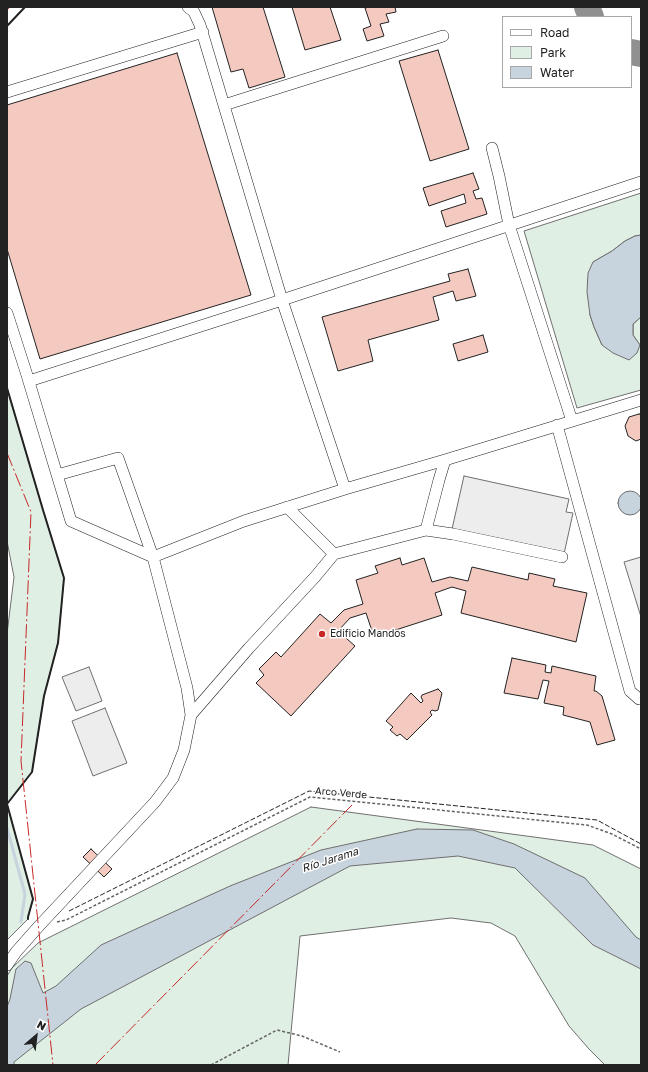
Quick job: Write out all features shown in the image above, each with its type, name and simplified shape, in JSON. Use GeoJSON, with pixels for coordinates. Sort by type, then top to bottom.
{"type":"FeatureCollection","features":[{"type":"Feature","properties":{"kind":"lane"},"geometry":{"type":"LineString","coordinates":[[188,7],[194,12],[200,25],[282,300],[345,489]]}},
{"type":"Feature","properties":{"kind":"lane"},"geometry":{"type":"LineString","coordinates":[[7,92],[202,32]]}},
{"type":"Feature","properties":{"kind":"lane"},"geometry":{"type":"LineString","coordinates":[[224,105],[443,36]]}},
{"type":"Feature","properties":{"kind":"lane"},"geometry":{"type":"LineString","coordinates":[[492,148],[509,225],[572,421]]}},
{"type":"Feature","properties":{"kind":"lane"},"geometry":{"type":"LineString","coordinates":[[29,381],[282,300],[641,182]]}},
{"type":"Feature","properties":{"kind":"lane"},"geometry":{"type":"LineString","coordinates":[[7,313],[71,522],[153,557],[244,521],[287,507],[641,400]]}},
{"type":"Feature","properties":{"kind":"lane"},"geometry":{"type":"LineString","coordinates":[[557,425],[630,691],[639,700],[641,700]]}},
{"type":"Feature","properties":{"kind":"lane"},"geometry":{"type":"LineString","coordinates":[[7,966],[16,952],[38,926],[155,802],[173,778],[184,750],[191,715],[187,688],[153,557],[118,458],[57,475]]}},
{"type":"Feature","properties":{"kind":"lane"},"geometry":{"type":"LineString","coordinates":[[426,530],[445,460]]}},
{"type":"Feature","properties":{"kind":"lane"},"geometry":{"type":"LineString","coordinates":[[287,507],[334,554]]}},
{"type":"Feature","properties":{"kind":"lane"},"geometry":{"type":"LineString","coordinates":[[191,715],[334,554],[426,530],[453,534],[562,557]]}},
{"type":"Feature","properties":{"kind":"path","name":"Arco Verde"},"geometry":{"type":"LineString","coordinates":[[38,926],[66,920],[310,797],[587,825],[612,834],[641,849]]}},
{"type":"Feature","properties":{"kind":"path"},"geometry":{"type":"LineString","coordinates":[[211,1065],[277,1030],[302,1036],[340,1052]]}},
{"type":"Feature","properties":{"kind":"green space"},"geometry":{"type":"Polygon","coordinates":[[[641,193],[641,235],[625,241],[612,251],[593,262],[590,315],[602,345],[640,345],[633,335],[633,324],[641,317],[641,390],[577,408],[524,231],[641,193]]]}},
{"type":"Feature","properties":{"kind":"green space"},"geometry":{"type":"Polygon","coordinates":[[[7,388],[64,578],[58,643],[44,696],[32,772],[7,804],[7,634],[14,577],[7,541],[7,388]]]}},
{"type":"Feature","properties":{"kind":"green space"},"geometry":{"type":"Polygon","coordinates":[[[7,804],[33,899],[28,919],[7,940],[7,804]]]}},
{"type":"Feature","properties":{"kind":"green space"},"geometry":{"type":"Polygon","coordinates":[[[311,807],[593,845],[641,869],[641,1065],[605,1065],[589,1049],[569,1026],[515,936],[491,923],[451,918],[300,936],[288,1065],[7,1065],[7,976],[12,968],[38,943],[311,807]]]}},
{"type":"Feature","properties":{"kind":"shaded area"},"geometry":{"type":"Polygon","coordinates":[[[464,476],[569,499],[566,512],[573,513],[564,554],[452,529],[464,476]]]}},
{"type":"Feature","properties":{"kind":"shaded area"},"geometry":{"type":"Polygon","coordinates":[[[641,557],[641,617],[624,562],[641,557]]]}},
{"type":"Feature","properties":{"kind":"shaded area"},"geometry":{"type":"Polygon","coordinates":[[[89,667],[102,701],[76,711],[62,677],[89,667]]]}},
{"type":"Feature","properties":{"kind":"shaded area"},"geometry":{"type":"Polygon","coordinates":[[[105,708],[127,763],[93,776],[72,721],[105,708]]]}},
{"type":"Feature","properties":{"kind":"water"},"geometry":{"type":"Polygon","coordinates":[[[641,235],[641,317],[633,324],[633,335],[640,345],[637,353],[629,360],[613,353],[602,345],[590,315],[587,292],[588,273],[593,262],[612,251],[625,241],[641,235]]]}},
{"type":"Feature","properties":{"kind":"water"},"geometry":{"type":"Polygon","coordinates":[[[630,491],[639,494],[642,503],[639,512],[630,515],[621,512],[618,503],[621,494],[630,491]]]}},
{"type":"Feature","properties":{"kind":"water","name":"Río Jarama"},"geometry":{"type":"Polygon","coordinates":[[[417,829],[473,830],[514,844],[585,878],[636,937],[641,940],[641,969],[593,945],[515,868],[458,856],[350,866],[81,1009],[14,1062],[14,1065],[7,1065],[7,1007],[16,969],[25,961],[31,963],[43,993],[56,986],[101,945],[230,886],[321,850],[417,829]]]}},
{"type":"Feature","properties":{"kind":"building"},"geometry":{"type":"Polygon","coordinates":[[[212,7],[263,7],[285,77],[249,88],[243,69],[231,72],[212,7]]]}},
{"type":"Feature","properties":{"kind":"building"},"geometry":{"type":"Polygon","coordinates":[[[292,7],[330,7],[341,40],[305,50],[292,7]]]}},
{"type":"Feature","properties":{"kind":"building"},"geometry":{"type":"Polygon","coordinates":[[[395,7],[396,12],[386,14],[389,22],[380,24],[384,36],[367,41],[363,29],[371,26],[365,8],[395,7]]]}},
{"type":"Feature","properties":{"kind":"building"},"geometry":{"type":"Polygon","coordinates":[[[438,50],[469,149],[430,161],[399,61],[438,50]]]}},
{"type":"Feature","properties":{"kind":"building"},"geometry":{"type":"Polygon","coordinates":[[[177,53],[251,295],[40,359],[7,249],[7,105],[177,53]]]}},
{"type":"Feature","properties":{"kind":"building"},"geometry":{"type":"Polygon","coordinates":[[[473,173],[479,189],[473,191],[476,199],[482,198],[487,214],[446,227],[441,211],[466,203],[464,194],[429,206],[423,188],[473,173]]]}},
{"type":"Feature","properties":{"kind":"building"},"geometry":{"type":"Polygon","coordinates":[[[468,269],[476,296],[456,301],[453,291],[433,297],[439,320],[368,340],[373,361],[338,371],[322,317],[450,281],[448,274],[468,269]]]}},
{"type":"Feature","properties":{"kind":"building"},"geometry":{"type":"Polygon","coordinates":[[[483,335],[488,352],[458,361],[453,344],[483,335]]]}},
{"type":"Feature","properties":{"kind":"building"},"geometry":{"type":"Polygon","coordinates":[[[639,414],[641,415],[641,439],[636,441],[628,436],[625,426],[629,417],[639,414]]]}},
{"type":"Feature","properties":{"kind":"building","name":"Edificio Mandos"},"geometry":{"type":"Polygon","coordinates":[[[400,558],[402,565],[424,558],[432,582],[450,577],[468,581],[472,567],[528,580],[529,573],[555,579],[553,586],[587,593],[576,642],[461,613],[466,591],[452,587],[435,593],[442,615],[374,637],[366,613],[350,618],[338,631],[355,646],[291,716],[256,683],[264,675],[259,669],[276,652],[281,657],[320,614],[331,623],[344,610],[363,604],[356,580],[378,573],[375,566],[400,558]]]}},
{"type":"Feature","properties":{"kind":"building"},"geometry":{"type":"Polygon","coordinates":[[[512,658],[546,665],[545,672],[551,673],[552,666],[596,676],[594,691],[602,696],[615,740],[597,745],[590,722],[563,715],[564,707],[544,703],[549,681],[543,680],[538,699],[504,693],[512,658]]]}},
{"type":"Feature","properties":{"kind":"building"},"geometry":{"type":"Polygon","coordinates":[[[438,689],[442,693],[438,710],[432,710],[430,712],[432,715],[407,740],[400,734],[397,736],[390,730],[393,727],[386,721],[411,693],[421,703],[423,701],[421,697],[422,695],[438,689]]]}},
{"type":"Feature","properties":{"kind":"building"},"geometry":{"type":"Polygon","coordinates":[[[91,849],[112,869],[104,877],[83,857],[91,849]]]}},
{"type":"Feature","properties":{"kind":"waterway"},"geometry":{"type":"LineString","coordinates":[[7,828],[25,894],[21,922]]}},
{"type":"Feature","properties":{"kind":"taxiway"},"geometry":{"type":"LineString","coordinates":[[587,7],[591,16]]}},
{"type":"Feature","properties":{"kind":"taxiway"},"geometry":{"type":"LineString","coordinates":[[632,52],[641,54]]}},
{"type":"Feature","properties":{"kind":"fence"},"geometry":{"type":"LineString","coordinates":[[69,911],[309,791],[597,820],[641,844]]}},
{"type":"Feature","properties":{"kind":"wall"},"geometry":{"type":"LineString","coordinates":[[7,26],[25,7]]}},
{"type":"Feature","properties":{"kind":"wall"},"geometry":{"type":"LineString","coordinates":[[7,388],[64,578],[58,643],[44,696],[32,772],[7,804],[33,899],[28,919]]}},
{"type":"Feature","properties":{"kind":"power"},"geometry":{"type":"LineString","coordinates":[[7,10],[10,7]]}},
{"type":"Feature","properties":{"kind":"power"},"geometry":{"type":"LineString","coordinates":[[7,453],[31,512],[21,761],[53,1065]]}},
{"type":"Feature","properties":{"kind":"power"},"geometry":{"type":"LineString","coordinates":[[95,1065],[352,805]]}},
{"type":"Feature","properties":{"kind":"place","name":"Edificio Mandos"},"geometry":{"type":"Point","coordinates":[322,634]}}]}
